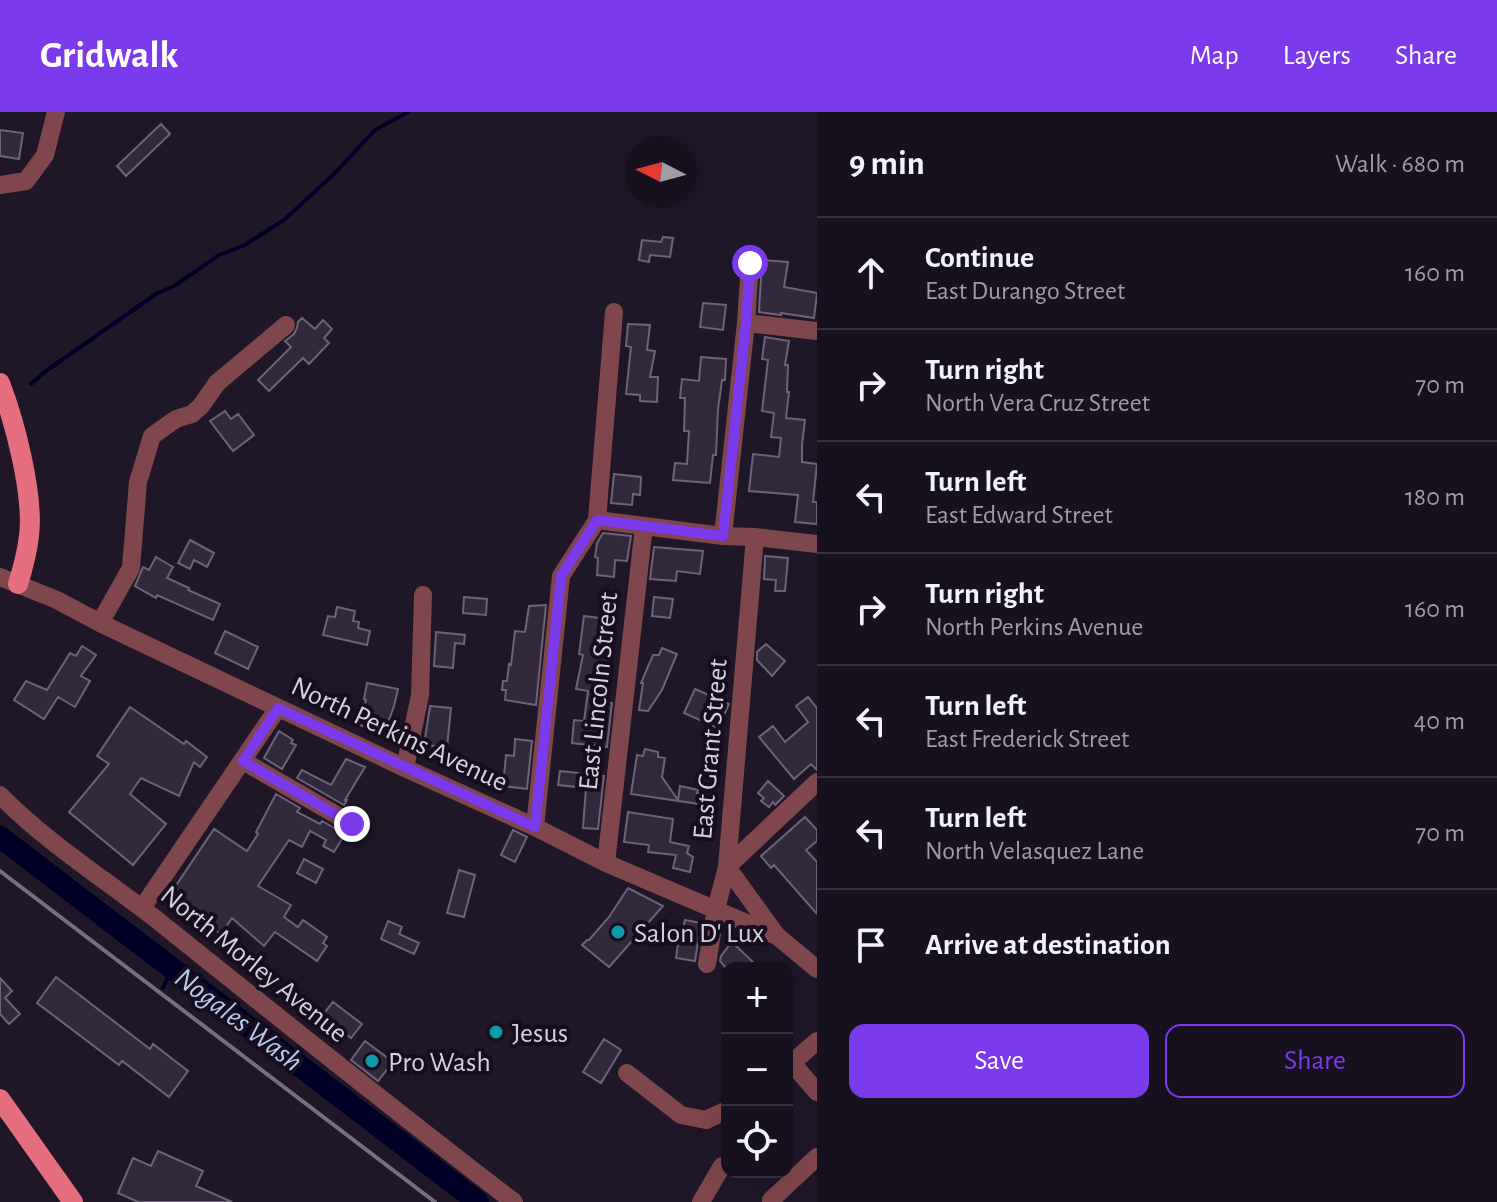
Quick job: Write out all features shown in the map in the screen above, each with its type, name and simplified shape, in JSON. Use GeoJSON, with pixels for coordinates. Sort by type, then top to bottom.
{"type":"FeatureCollection","features":[{"type":"Feature","properties":{"kind":"main road"},"geometry":{"type":"LineString","coordinates":[[0,383],[18,443],[28,498],[30,533],[26,557],[9,581]]}},
{"type":"Feature","properties":{"kind":"main road"},"geometry":{"type":"LineString","coordinates":[[4,1111],[73,1202]]}},
{"type":"Feature","properties":{"kind":"street"},"geometry":{"type":"LineString","coordinates":[[0,185],[26,181],[45,155],[56,112]]}},
{"type":"Feature","properties":{"kind":"street"},"geometry":{"type":"LineString","coordinates":[[723,536],[750,263]]}},
{"type":"Feature","properties":{"kind":"street"},"geometry":{"type":"LineString","coordinates":[[535,827],[561,576],[597,520],[614,312]]}},
{"type":"Feature","properties":{"kind":"street"},"geometry":{"type":"LineString","coordinates":[[746,323],[817,331]]}},
{"type":"Feature","properties":{"kind":"street"},"geometry":{"type":"LineString","coordinates":[[100,623],[131,568],[138,482],[152,436],[176,419],[192,414],[217,383],[286,325]]}},
{"type":"Feature","properties":{"kind":"street"},"geometry":{"type":"LineString","coordinates":[[597,520],[817,544]]}},
{"type":"Feature","properties":{"kind":"street","name":"East Lincoln Street"},"geometry":{"type":"LineString","coordinates":[[606,863],[644,526]]}},
{"type":"Feature","properties":{"kind":"street","name":"East Grant Street"},"geometry":{"type":"LineString","coordinates":[[707,964],[727,867],[755,537]]}},
{"type":"Feature","properties":{"kind":"street","name":"North Perkins Avenue"},"geometry":{"type":"LineString","coordinates":[[9,581],[57,600],[606,863],[777,936]]}},
{"type":"Feature","properties":{"kind":"street"},"geometry":{"type":"LineString","coordinates":[[405,768],[420,695],[423,595]]}},
{"type":"Feature","properties":{"kind":"street"},"geometry":{"type":"LineString","coordinates":[[142,908],[278,708]]}},
{"type":"Feature","properties":{"kind":"street"},"geometry":{"type":"LineString","coordinates":[[243,761],[352,824]]}},
{"type":"Feature","properties":{"kind":"street"},"geometry":{"type":"LineString","coordinates":[[817,782],[727,867],[777,936],[817,969]]}},
{"type":"Feature","properties":{"kind":"street","name":"North Morley Avenue"},"geometry":{"type":"LineString","coordinates":[[0,795],[20,815],[514,1202]]}},
{"type":"Feature","properties":{"kind":"street"},"geometry":{"type":"LineString","coordinates":[[793,1062],[817,1041]]}},
{"type":"Feature","properties":{"kind":"street"},"geometry":{"type":"LineString","coordinates":[[793,1068],[817,1092]]}},
{"type":"Feature","properties":{"kind":"street"},"geometry":{"type":"LineString","coordinates":[[627,1073],[681,1115],[706,1120],[721,1113]]}},
{"type":"Feature","properties":{"kind":"street"},"geometry":{"type":"LineString","coordinates":[[772,1202],[817,1157]]}},
{"type":"Feature","properties":{"kind":"street"},"geometry":{"type":"LineString","coordinates":[[701,1202],[721,1168]]}},
{"type":"Feature","properties":{"kind":"building"},"geometry":{"type":"Polygon","coordinates":[[[161,124],[170,134],[126,176],[117,166],[161,124]]]}},
{"type":"Feature","properties":{"kind":"building"},"geometry":{"type":"Polygon","coordinates":[[[0,130],[23,133],[19,159],[0,156],[0,130]]]}},
{"type":"Feature","properties":{"kind":"building"},"geometry":{"type":"Polygon","coordinates":[[[663,237],[673,238],[670,257],[650,255],[649,262],[639,260],[642,240],[661,242],[663,237]]]}},
{"type":"Feature","properties":{"kind":"building"},"geometry":{"type":"Polygon","coordinates":[[[762,260],[788,262],[784,287],[817,293],[814,318],[759,312],[762,260]]]}},
{"type":"Feature","properties":{"kind":"building"},"geometry":{"type":"Polygon","coordinates":[[[703,303],[726,305],[723,330],[700,327],[703,303]]]}},
{"type":"Feature","properties":{"kind":"building"},"geometry":{"type":"Polygon","coordinates":[[[302,318],[315,329],[323,320],[332,329],[324,338],[329,343],[309,364],[303,358],[269,391],[258,380],[291,347],[285,341],[294,334],[302,318]]]}},
{"type":"Feature","properties":{"kind":"building"},"geometry":{"type":"Polygon","coordinates":[[[628,324],[650,325],[647,350],[655,351],[650,377],[658,377],[657,402],[640,401],[640,395],[626,394],[631,347],[626,346],[628,324]]]}},
{"type":"Feature","properties":{"kind":"building"},"geometry":{"type":"Polygon","coordinates":[[[765,337],[789,341],[785,365],[788,365],[789,392],[786,418],[805,420],[802,462],[817,464],[813,502],[817,502],[817,524],[795,522],[798,495],[749,491],[753,454],[779,457],[781,438],[771,437],[774,413],[762,411],[768,360],[762,359],[765,337]]]}},
{"type":"Feature","properties":{"kind":"building"},"geometry":{"type":"Polygon","coordinates":[[[701,357],[726,359],[710,483],[673,480],[675,463],[687,464],[689,431],[684,431],[685,398],[680,398],[682,379],[699,381],[701,357]]]}},
{"type":"Feature","properties":{"kind":"building"},"geometry":{"type":"Polygon","coordinates":[[[225,411],[231,419],[238,414],[254,435],[233,451],[210,421],[225,411]]]}},
{"type":"Feature","properties":{"kind":"building"},"geometry":{"type":"Polygon","coordinates":[[[614,474],[641,477],[640,495],[633,494],[632,505],[611,503],[614,474]]]}},
{"type":"Feature","properties":{"kind":"building"},"geometry":{"type":"Polygon","coordinates":[[[603,533],[631,536],[627,561],[615,560],[614,577],[597,575],[597,543],[603,533]]]}},
{"type":"Feature","properties":{"kind":"building"},"geometry":{"type":"Polygon","coordinates":[[[190,540],[214,553],[207,567],[194,560],[190,569],[178,563],[190,540]]]}},
{"type":"Feature","properties":{"kind":"building"},"geometry":{"type":"Polygon","coordinates":[[[654,547],[703,551],[700,574],[677,571],[676,581],[650,579],[654,547]]]}},
{"type":"Feature","properties":{"kind":"building"},"geometry":{"type":"Polygon","coordinates":[[[765,556],[788,558],[785,591],[775,591],[776,580],[764,579],[765,556]]]}},
{"type":"Feature","properties":{"kind":"building"},"geometry":{"type":"Polygon","coordinates":[[[156,557],[173,567],[167,578],[220,604],[213,620],[157,595],[156,598],[135,586],[143,567],[149,570],[156,557]]]}},
{"type":"Feature","properties":{"kind":"building"},"geometry":{"type":"Polygon","coordinates":[[[464,597],[487,599],[486,615],[463,613],[464,597]]]}},
{"type":"Feature","properties":{"kind":"building"},"geometry":{"type":"Polygon","coordinates":[[[654,597],[673,599],[670,618],[652,616],[654,597]]]}},
{"type":"Feature","properties":{"kind":"building"},"geometry":{"type":"Polygon","coordinates":[[[546,605],[536,705],[505,700],[503,681],[507,681],[511,665],[515,631],[525,632],[529,606],[546,605]]]}},
{"type":"Feature","properties":{"kind":"building"},"geometry":{"type":"Polygon","coordinates":[[[337,607],[355,611],[353,621],[359,622],[358,628],[370,631],[367,645],[323,635],[328,616],[335,617],[337,607]]]}},
{"type":"Feature","properties":{"kind":"building"},"geometry":{"type":"Polygon","coordinates":[[[584,616],[608,619],[604,645],[609,646],[606,671],[610,672],[605,702],[612,703],[607,747],[572,743],[574,720],[584,721],[588,691],[576,689],[583,655],[579,654],[584,616]]]}},
{"type":"Feature","properties":{"kind":"building"},"geometry":{"type":"Polygon","coordinates":[[[225,631],[258,647],[248,669],[215,653],[225,631]]]}},
{"type":"Feature","properties":{"kind":"building"},"geometry":{"type":"Polygon","coordinates":[[[436,632],[465,635],[464,644],[455,643],[453,668],[434,666],[436,632]]]}},
{"type":"Feature","properties":{"kind":"building"},"geometry":{"type":"Polygon","coordinates":[[[766,644],[785,661],[772,676],[757,660],[757,652],[766,644]]]}},
{"type":"Feature","properties":{"kind":"building"},"geometry":{"type":"Polygon","coordinates":[[[82,646],[96,655],[81,676],[90,681],[75,707],[58,697],[44,719],[14,700],[26,681],[47,690],[70,653],[76,656],[82,646]]]}},
{"type":"Feature","properties":{"kind":"building"},"geometry":{"type":"Polygon","coordinates":[[[662,648],[677,654],[662,690],[648,711],[639,710],[641,683],[653,655],[659,655],[662,648]]]}},
{"type":"Feature","properties":{"kind":"building"},"geometry":{"type":"Polygon","coordinates":[[[367,683],[398,689],[384,734],[357,724],[366,700],[367,683]]]}},
{"type":"Feature","properties":{"kind":"building"},"geometry":{"type":"Polygon","coordinates":[[[695,689],[729,704],[718,728],[684,713],[695,689]]]}},
{"type":"Feature","properties":{"kind":"building"},"geometry":{"type":"Polygon","coordinates":[[[808,697],[817,708],[817,770],[811,764],[794,779],[759,737],[773,726],[785,742],[808,722],[796,706],[808,697]]]}},
{"type":"Feature","properties":{"kind":"building"},"geometry":{"type":"Polygon","coordinates":[[[430,706],[451,708],[447,747],[424,745],[430,706]]]}},
{"type":"Feature","properties":{"kind":"building"},"geometry":{"type":"Polygon","coordinates":[[[130,707],[207,757],[200,767],[194,762],[179,796],[141,778],[130,794],[166,824],[133,865],[69,812],[109,764],[97,756],[130,707]]]}},
{"type":"Feature","properties":{"kind":"building"},"geometry":{"type":"Polygon","coordinates":[[[279,731],[296,745],[282,769],[264,758],[279,731]]]}},
{"type":"Feature","properties":{"kind":"building"},"geometry":{"type":"Polygon","coordinates":[[[515,739],[532,741],[527,789],[503,786],[506,755],[514,756],[515,739]]]}},
{"type":"Feature","properties":{"kind":"building"},"geometry":{"type":"Polygon","coordinates":[[[645,749],[658,752],[658,757],[665,758],[662,777],[678,800],[680,786],[698,790],[697,793],[701,793],[699,804],[631,794],[637,755],[643,756],[645,749]]]}},
{"type":"Feature","properties":{"kind":"building"},"geometry":{"type":"Polygon","coordinates":[[[346,759],[365,767],[344,805],[297,778],[302,770],[331,785],[346,759]]]}},
{"type":"Feature","properties":{"kind":"building"},"geometry":{"type":"Polygon","coordinates":[[[560,771],[604,776],[598,829],[583,828],[586,788],[558,785],[560,771]]]}},
{"type":"Feature","properties":{"kind":"building"},"geometry":{"type":"Polygon","coordinates":[[[768,781],[784,796],[769,807],[761,801],[764,798],[758,793],[768,781]]]}},
{"type":"Feature","properties":{"kind":"building"},"geometry":{"type":"Polygon","coordinates":[[[276,794],[300,808],[297,812],[345,834],[334,852],[323,846],[326,840],[310,831],[302,847],[289,840],[258,886],[291,905],[284,917],[298,927],[303,920],[327,937],[323,943],[327,946],[317,961],[275,932],[264,946],[232,918],[221,934],[187,911],[184,915],[165,902],[214,829],[247,851],[276,794]]]}},
{"type":"Feature","properties":{"kind":"building"},"geometry":{"type":"Polygon","coordinates":[[[628,812],[673,819],[670,842],[689,846],[687,853],[693,857],[690,872],[673,868],[676,855],[648,852],[649,845],[624,842],[628,812]]]}},
{"type":"Feature","properties":{"kind":"building"},"geometry":{"type":"Polygon","coordinates":[[[805,817],[817,830],[817,841],[806,850],[817,862],[817,914],[774,865],[771,868],[761,856],[805,817]]]}},
{"type":"Feature","properties":{"kind":"building"},"geometry":{"type":"Polygon","coordinates":[[[513,830],[527,837],[515,862],[501,855],[513,830]]]}},
{"type":"Feature","properties":{"kind":"building"},"geometry":{"type":"Polygon","coordinates":[[[304,859],[323,869],[316,883],[297,873],[304,859]]]}},
{"type":"Feature","properties":{"kind":"building"},"geometry":{"type":"Polygon","coordinates":[[[459,870],[475,875],[464,917],[447,913],[459,870]]]}},
{"type":"Feature","properties":{"kind":"building","name":"Salon D' Lux"},"geometry":{"type":"Polygon","coordinates":[[[628,888],[663,906],[609,967],[582,945],[609,917],[628,888]]]}},
{"type":"Feature","properties":{"kind":"building"},"geometry":{"type":"Polygon","coordinates":[[[685,920],[701,923],[695,961],[676,958],[680,929],[683,929],[685,920]]]}},
{"type":"Feature","properties":{"kind":"building"},"geometry":{"type":"Polygon","coordinates":[[[388,921],[402,927],[399,934],[419,943],[414,954],[381,939],[388,921]]]}},
{"type":"Feature","properties":{"kind":"building"},"geometry":{"type":"Polygon","coordinates":[[[732,942],[753,962],[721,962],[720,961],[732,942]]]}},
{"type":"Feature","properties":{"kind":"building"},"geometry":{"type":"Polygon","coordinates":[[[56,977],[150,1049],[153,1044],[188,1071],[169,1097],[122,1061],[119,1065],[37,1003],[56,977]]]}},
{"type":"Feature","properties":{"kind":"building"},"geometry":{"type":"Polygon","coordinates":[[[0,978],[12,991],[5,998],[20,1014],[9,1024],[0,1014],[0,978]]]}},
{"type":"Feature","properties":{"kind":"building"},"geometry":{"type":"Polygon","coordinates":[[[333,1002],[362,1024],[351,1038],[322,1016],[333,1002]]]}},
{"type":"Feature","properties":{"kind":"building"},"geometry":{"type":"Polygon","coordinates":[[[604,1039],[621,1050],[601,1083],[583,1072],[604,1039]]]}},
{"type":"Feature","properties":{"kind":"building","name":"Pro Wash"},"geometry":{"type":"Polygon","coordinates":[[[365,1041],[393,1062],[378,1081],[351,1060],[365,1041]]]}},
{"type":"Feature","properties":{"kind":"building"},"geometry":{"type":"Polygon","coordinates":[[[158,1151],[203,1171],[196,1186],[232,1202],[138,1202],[118,1193],[133,1158],[151,1166],[158,1151]]]}},
{"type":"Feature","properties":{"kind":"waterway"},"geometry":{"type":"LineString","coordinates":[[31,384],[156,294],[284,220],[334,174],[375,130],[408,112]]}},
{"type":"Feature","properties":{"kind":"waterway","name":"Nogales Wash"},"geometry":{"type":"LineString","coordinates":[[0,837],[478,1202]]}},
{"type":"Feature","properties":{"kind":"waterway"},"geometry":{"type":"LineString","coordinates":[[163,988],[172,968]]}},
{"type":"Feature","properties":{"kind":"railway"},"geometry":{"type":"LineString","coordinates":[[0,871],[435,1202]]}},
{"type":"Feature","properties":{"kind":"place","name":"Salon D' Lux"},"geometry":{"type":"Point","coordinates":[618,932]}},
{"type":"Feature","properties":{"kind":"place","name":"Jesus"},"geometry":{"type":"Point","coordinates":[496,1032]}},
{"type":"Feature","properties":{"kind":"place","name":"Pro Wash"},"geometry":{"type":"Point","coordinates":[372,1061]}},
{"type":"Feature","properties":{"kind":"route"},"geometry":{"type":"LineString","coordinates":[[352,824],[243,761],[278,708],[535,827],[561,576],[597,520],[723,536],[750,263]]}}]}
